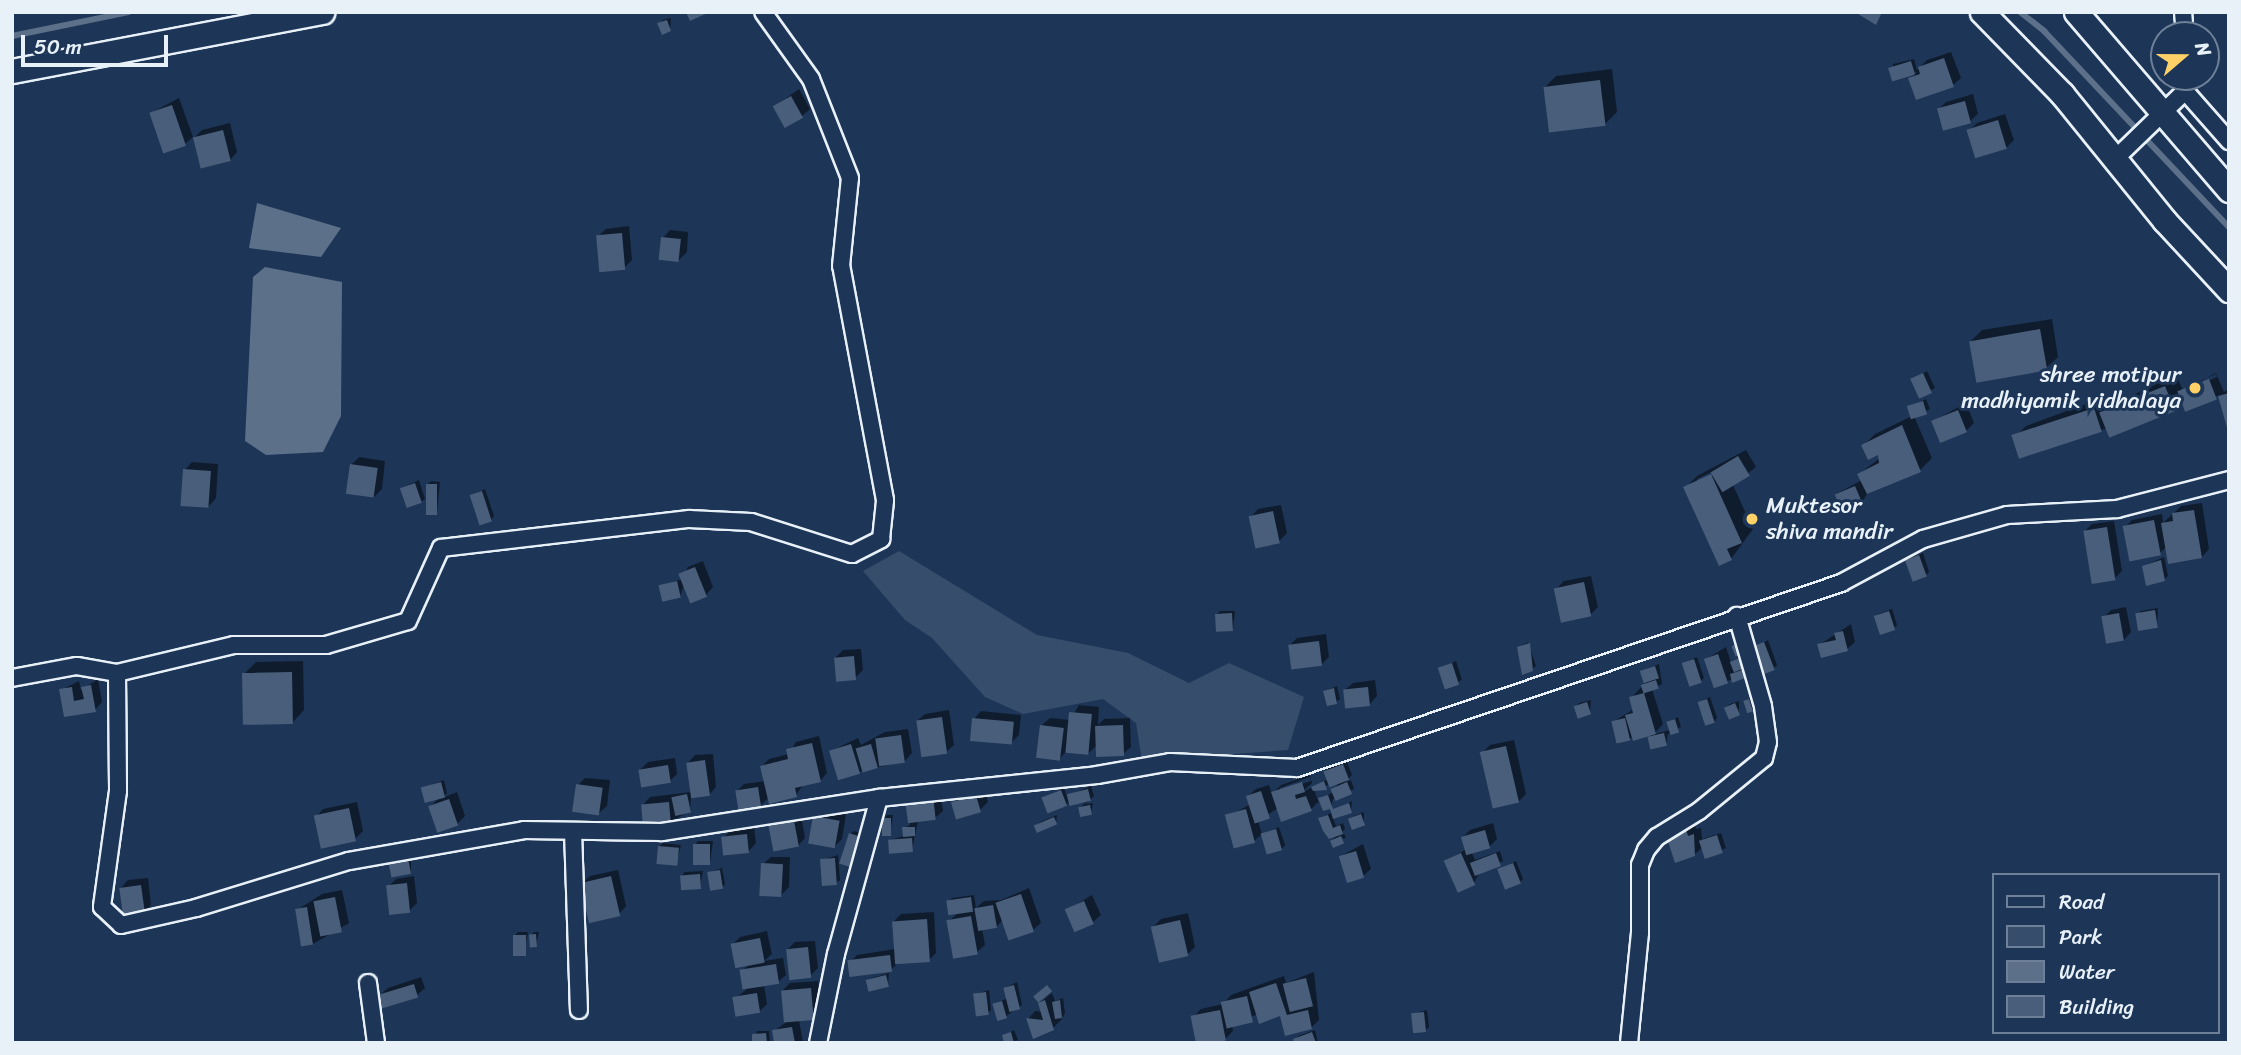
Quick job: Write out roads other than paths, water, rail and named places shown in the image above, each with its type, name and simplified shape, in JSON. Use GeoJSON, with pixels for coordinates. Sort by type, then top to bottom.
{"type":"FeatureCollection","features":[{"type":"Feature","properties":{"kind":"main road"},"geometry":{"type":"LineString","coordinates":[[12,71],[322,12]]}},
{"type":"Feature","properties":{"kind":"main road"},"geometry":{"type":"LineString","coordinates":[[1982,12],[2124,150],[2164,220],[2229,290]]}},
{"type":"Feature","properties":{"kind":"main road"},"geometry":{"type":"LineString","coordinates":[[2076,12],[2157,119],[2229,190]]}},
{"type":"Feature","properties":{"kind":"street"},"geometry":{"type":"LineString","coordinates":[[12,678],[77,666],[117,673],[234,645],[326,645],[408,621],[441,548],[689,519],[751,522],[852,554],[881,539],[886,500],[841,266],[850,178],[811,79],[763,12]]}},
{"type":"Feature","properties":{"kind":"street"},"geometry":{"type":"LineString","coordinates":[[2124,150],[2157,119],[2179,91]]}},
{"type":"Feature","properties":{"kind":"street"},"geometry":{"type":"LineString","coordinates":[[2190,91],[2229,141]]}},
{"type":"Feature","properties":{"kind":"street"},"geometry":{"type":"LineString","coordinates":[[117,673],[118,791],[102,907],[121,925],[196,908],[349,861],[524,830],[662,832],[879,799],[1097,775],[1170,762],[1297,768],[1737,616],[1841,583],[1923,539],[2007,515],[2117,509],[2229,480]]}},
{"type":"Feature","properties":{"kind":"street"},"geometry":{"type":"LineString","coordinates":[[1629,1043],[1640,933],[1640,865],[1646,850],[1657,837],[1699,811],[1764,758],[1768,742],[1763,706],[1737,616]]}},
{"type":"Feature","properties":{"kind":"street"},"geometry":{"type":"LineString","coordinates":[[818,1043],[835,954],[879,799]]}},
{"type":"Feature","properties":{"kind":"street"},"geometry":{"type":"LineString","coordinates":[[573,831],[579,1010]]}},
{"type":"Feature","properties":{"kind":"street"},"geometry":{"type":"LineString","coordinates":[[368,982],[376,1043]]}},
{"type":"Feature","properties":{"kind":"water"},"geometry":{"type":"Polygon","coordinates":[[[257,203],[341,228],[321,257],[249,248],[257,203]]]}},
{"type":"Feature","properties":{"kind":"water"},"geometry":{"type":"Polygon","coordinates":[[[265,267],[342,282],[341,416],[323,452],[266,455],[245,441],[253,277],[265,267]]]}},
{"type":"Feature","properties":{"kind":"waterway"},"geometry":{"type":"LineString","coordinates":[[12,36],[129,12]]}},
{"type":"Feature","properties":{"kind":"waterway"},"geometry":{"type":"LineString","coordinates":[[2020,12],[2044,31],[2229,227]]}},
{"type":"Feature","properties":{"kind":"place","name":"shree motipur madhiyamik vidhalaya"},"geometry":{"type":"Point","coordinates":[2195,388]}},
{"type":"Feature","properties":{"kind":"place","name":"Muktesor shiva mandir"},"geometry":{"type":"Point","coordinates":[1752,519]}}]}
